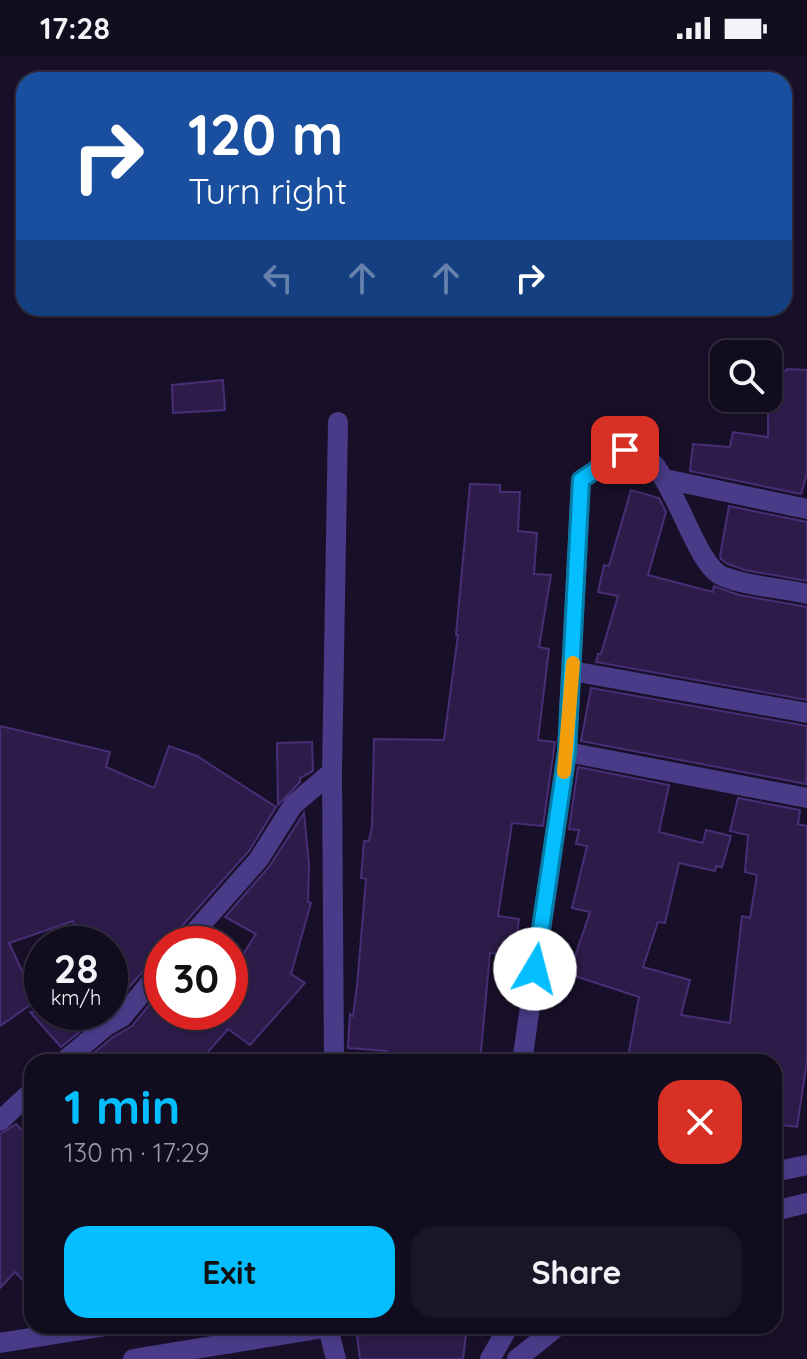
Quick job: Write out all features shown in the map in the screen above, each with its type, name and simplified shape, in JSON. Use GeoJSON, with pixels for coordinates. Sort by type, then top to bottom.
{"type":"FeatureCollection","features":[{"type":"Feature","properties":{"kind":"street"},"geometry":{"type":"LineString","coordinates":[[334,1054],[332,772],[338,422]]}},
{"type":"Feature","properties":{"kind":"street"},"geometry":{"type":"LineString","coordinates":[[523,1054],[567,752],[581,480],[625,450],[637,448],[649,455],[665,479],[712,569],[730,578],[807,594]]}},
{"type":"Feature","properties":{"kind":"street"},"geometry":{"type":"LineString","coordinates":[[665,479],[807,509]]}},
{"type":"Feature","properties":{"kind":"street"},"geometry":{"type":"LineString","coordinates":[[572,671],[807,713]]}},
{"type":"Feature","properties":{"kind":"street"},"geometry":{"type":"LineString","coordinates":[[567,752],[807,798]]}},
{"type":"Feature","properties":{"kind":"street"},"geometry":{"type":"LineString","coordinates":[[200,926],[259,859],[293,805],[332,772]]}},
{"type":"Feature","properties":{"kind":"street"},"geometry":{"type":"LineString","coordinates":[[73,1054],[122,1017],[144,991]]}},
{"type":"Feature","properties":{"kind":"street"},"geometry":{"type":"LineString","coordinates":[[0,1121],[24,1098]]}},
{"type":"Feature","properties":{"kind":"street"},"geometry":{"type":"LineString","coordinates":[[782,1170],[807,1165]]}},
{"type":"Feature","properties":{"kind":"street"},"geometry":{"type":"LineString","coordinates":[[782,1209],[807,1203]]}},
{"type":"Feature","properties":{"kind":"street"},"geometry":{"type":"LineString","coordinates":[[0,1343],[56,1334]]}},
{"type":"Feature","properties":{"kind":"street"},"geometry":{"type":"LineString","coordinates":[[133,1359],[288,1334]]}},
{"type":"Feature","properties":{"kind":"street"},"geometry":{"type":"LineString","coordinates":[[333,1334],[336,1359]]}},
{"type":"Feature","properties":{"kind":"street"},"geometry":{"type":"LineString","coordinates":[[490,1359],[504,1334]]}},
{"type":"Feature","properties":{"kind":"street"},"geometry":{"type":"LineString","coordinates":[[517,1359],[548,1334]]}},
{"type":"Feature","properties":{"kind":"building"},"geometry":{"type":"Polygon","coordinates":[[[782,370],[807,370],[807,473],[801,494],[690,471],[693,444],[730,447],[733,432],[768,437],[768,412],[782,412],[782,370]]]}},
{"type":"Feature","properties":{"kind":"building"},"geometry":{"type":"Polygon","coordinates":[[[223,380],[225,410],[173,413],[172,385],[223,380]]]}},
{"type":"Feature","properties":{"kind":"building"},"geometry":{"type":"Polygon","coordinates":[[[470,484],[500,485],[500,492],[520,492],[518,531],[537,533],[534,574],[551,575],[539,647],[549,649],[538,740],[555,742],[543,826],[512,823],[498,916],[519,919],[514,956],[490,953],[481,1054],[387,1054],[387,1051],[348,1048],[366,879],[361,878],[364,841],[369,841],[372,826],[374,739],[444,740],[470,484]]]}},
{"type":"Feature","properties":{"kind":"building"},"geometry":{"type":"Polygon","coordinates":[[[631,490],[659,498],[666,512],[648,575],[713,592],[714,586],[739,595],[807,607],[807,700],[596,662],[618,596],[598,592],[604,565],[609,566],[631,490]]]}},
{"type":"Feature","properties":{"kind":"building"},"geometry":{"type":"Polygon","coordinates":[[[729,506],[807,522],[807,581],[745,570],[721,559],[729,506]]]}},
{"type":"Feature","properties":{"kind":"building"},"geometry":{"type":"Polygon","coordinates":[[[591,688],[807,726],[806,784],[581,741],[591,688]]]}},
{"type":"Feature","properties":{"kind":"building"},"geometry":{"type":"Polygon","coordinates":[[[0,726],[110,752],[106,767],[154,788],[169,746],[197,756],[276,807],[249,851],[182,926],[144,926],[144,970],[128,988],[128,926],[75,926],[73,921],[58,926],[24,926],[24,938],[9,943],[24,975],[24,1009],[0,1026],[0,726]]]}},
{"type":"Feature","properties":{"kind":"building"},"geometry":{"type":"Polygon","coordinates":[[[312,742],[313,771],[300,778],[300,782],[278,805],[277,743],[312,742]]]}},
{"type":"Feature","properties":{"kind":"building"},"geometry":{"type":"Polygon","coordinates":[[[578,767],[669,785],[659,832],[703,843],[706,830],[731,836],[722,867],[716,866],[715,871],[679,863],[665,923],[658,922],[643,967],[690,980],[681,1015],[730,1023],[742,916],[750,918],[757,875],[745,872],[748,835],[730,831],[738,798],[800,810],[798,824],[807,826],[807,1061],[797,1127],[782,1125],[782,1054],[628,1054],[639,997],[569,974],[590,912],[572,908],[587,846],[576,844],[579,830],[569,829],[578,767]]]}},
{"type":"Feature","properties":{"kind":"building"},"geometry":{"type":"Polygon","coordinates":[[[304,813],[309,865],[308,902],[311,903],[291,974],[305,983],[250,1045],[229,1030],[248,1030],[248,947],[256,934],[248,930],[248,926],[241,926],[225,917],[269,867],[304,813]]]}},
{"type":"Feature","properties":{"kind":"building"},"geometry":{"type":"Polygon","coordinates":[[[144,1011],[144,1030],[227,1030],[206,1054],[93,1054],[132,1026],[144,1011]]]}},
{"type":"Feature","properties":{"kind":"building"},"geometry":{"type":"Polygon","coordinates":[[[46,1030],[82,1030],[61,1047],[46,1030]]]}},
{"type":"Feature","properties":{"kind":"building"},"geometry":{"type":"Polygon","coordinates":[[[16,1124],[24,1132],[24,1282],[15,1272],[0,1288],[0,1134],[16,1124]]]}},
{"type":"Feature","properties":{"kind":"building"},"geometry":{"type":"Polygon","coordinates":[[[466,1334],[463,1359],[360,1359],[357,1336],[466,1334]]]}},
{"type":"Feature","properties":{"kind":"slow traffic"},"geometry":{"type":"LineString","coordinates":[[564,772],[573,663]]}},
{"type":"Feature","properties":{"kind":"route"},"geometry":{"type":"LineString","coordinates":[[535,969],[567,752],[581,480],[625,450]]}}]}
